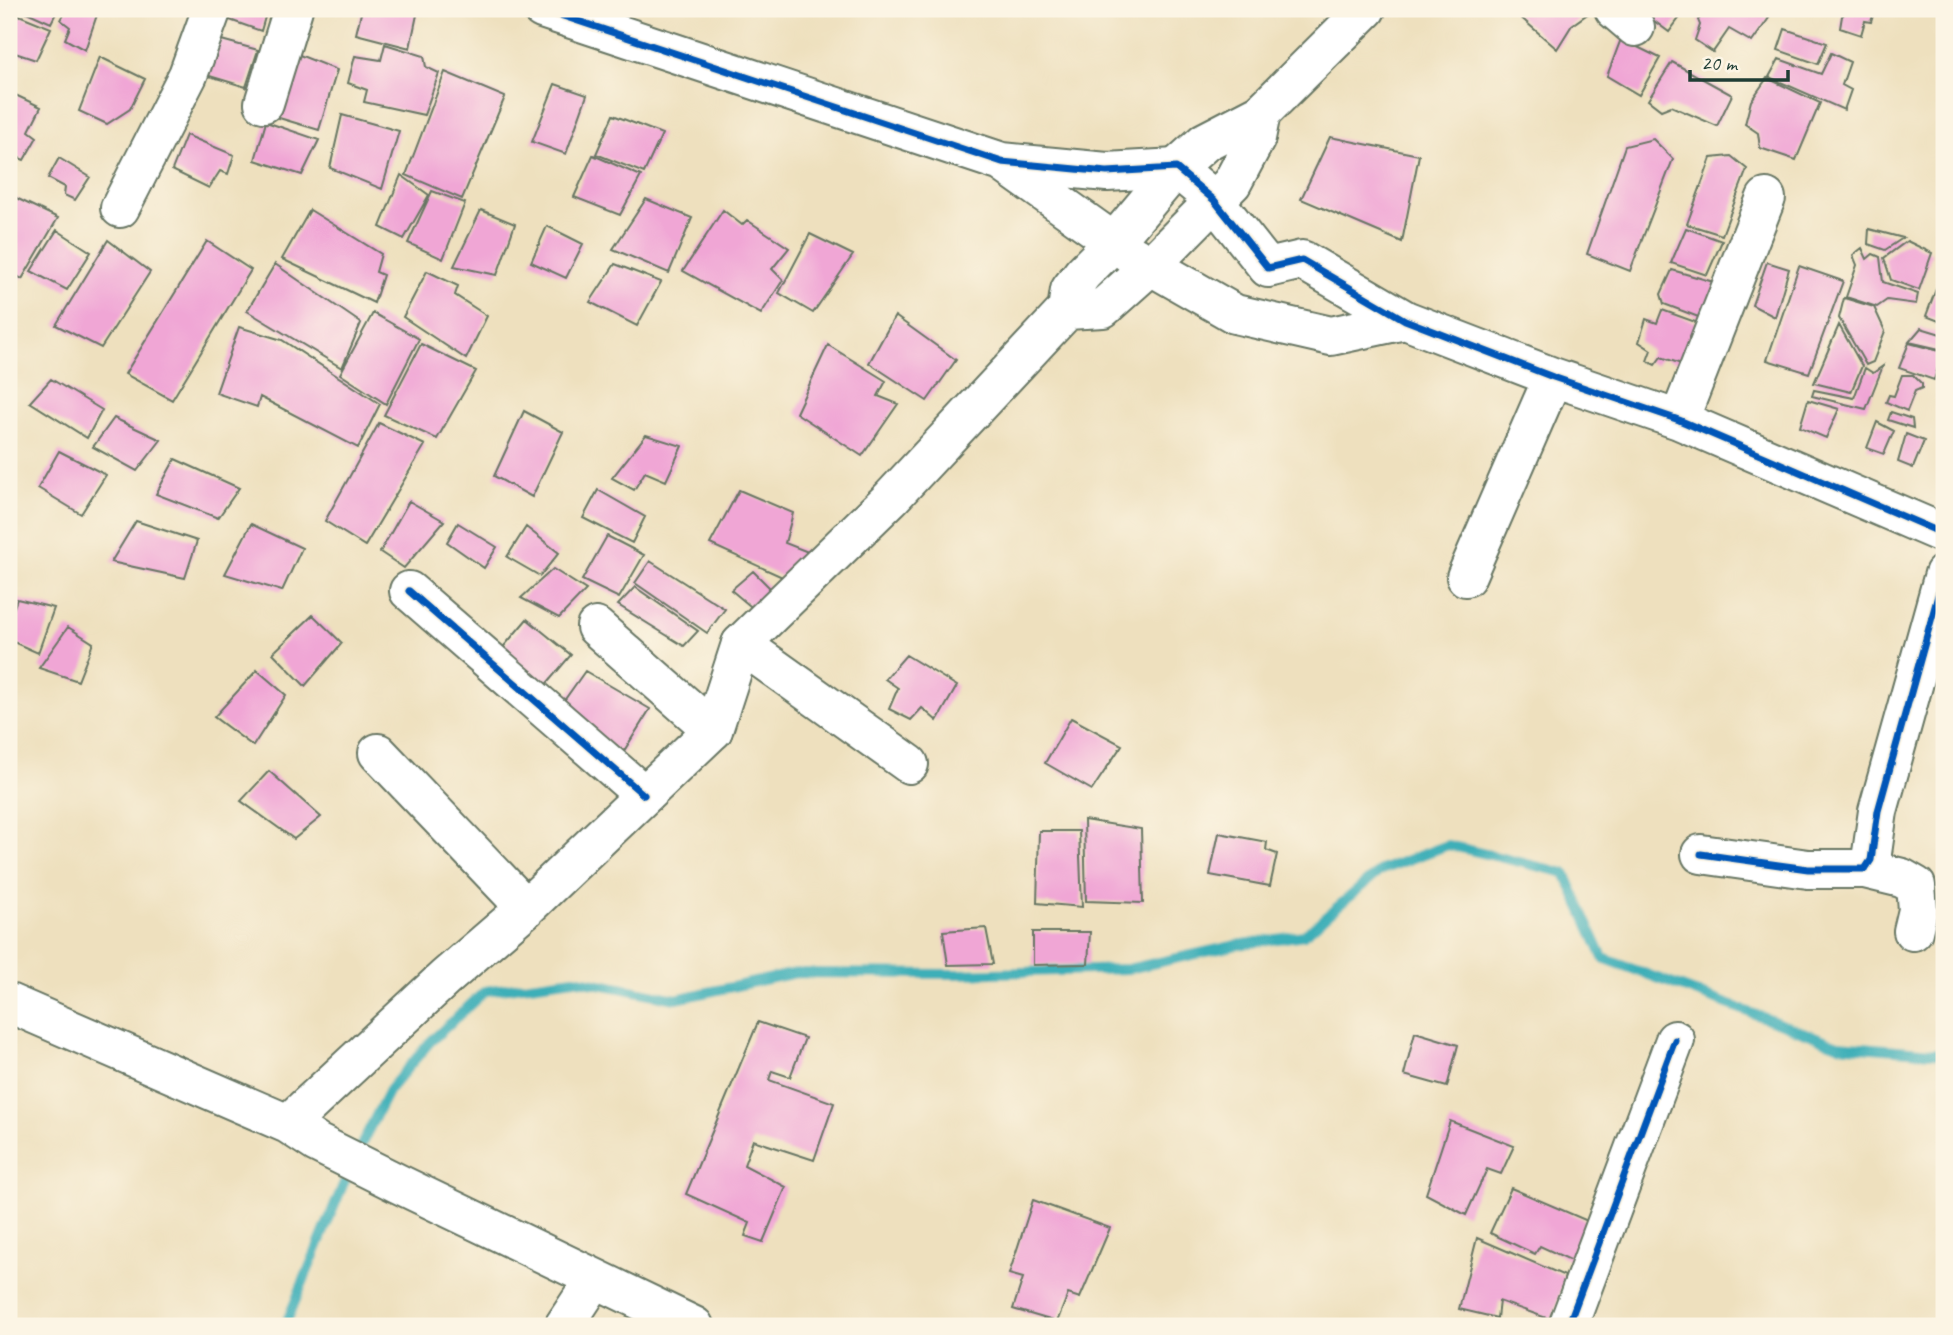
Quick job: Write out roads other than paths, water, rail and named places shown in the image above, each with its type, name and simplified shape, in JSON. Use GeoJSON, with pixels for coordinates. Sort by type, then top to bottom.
{"type":"FeatureCollection","features":[{"type":"Feature","properties":{"kind":"main road"},"geometry":{"type":"LineString","coordinates":[[120,208],[188,75],[212,9]]}},
{"type":"Feature","properties":{"kind":"main road"},"geometry":{"type":"LineString","coordinates":[[264,103],[293,9]]}},
{"type":"Feature","properties":{"kind":"main road"},"geometry":{"type":"LineString","coordinates":[[542,9],[1002,162],[1107,172],[1175,168],[1214,200],[1268,268],[1302,260],[1405,320],[1553,377],[1679,420],[1944,534]]}},
{"type":"Feature","properties":{"kind":"main road"},"geometry":{"type":"LineString","coordinates":[[302,1133],[444,978],[526,908],[713,730],[741,645],[891,498],[1067,310],[1070,290],[1083,273],[1114,243],[1175,168],[1205,142],[1261,113],[1366,9]]}},
{"type":"Feature","properties":{"kind":"main road"},"geometry":{"type":"LineString","coordinates":[[1067,310],[1103,309],[1232,183],[1256,138],[1261,113]]}},
{"type":"Feature","properties":{"kind":"main road"},"geometry":{"type":"LineString","coordinates":[[1002,162],[1114,243],[1236,314],[1331,336],[1405,320]]}},
{"type":"Feature","properties":{"kind":"main road"},"geometry":{"type":"LineString","coordinates":[[1679,420],[1766,198]]}},
{"type":"Feature","properties":{"kind":"main road"},"geometry":{"type":"LineString","coordinates":[[1466,577],[1553,377]]}},
{"type":"Feature","properties":{"kind":"main road"},"geometry":{"type":"LineString","coordinates":[[1865,869],[1871,860],[1878,811],[1944,574]]}},
{"type":"Feature","properties":{"kind":"main road"},"geometry":{"type":"LineString","coordinates":[[409,591],[644,794]]}},
{"type":"Feature","properties":{"kind":"main road"},"geometry":{"type":"LineString","coordinates":[[596,627],[713,730]]}},
{"type":"Feature","properties":{"kind":"main road"},"geometry":{"type":"LineString","coordinates":[[741,645],[909,764]]}},
{"type":"Feature","properties":{"kind":"main road"},"geometry":{"type":"LineString","coordinates":[[378,752],[526,908]]}},
{"type":"Feature","properties":{"kind":"main road"},"geometry":{"type":"LineString","coordinates":[[1701,854],[1808,869],[1865,869],[1902,878],[1916,886],[1918,910],[1913,931]]}},
{"type":"Feature","properties":{"kind":"main road"},"geometry":{"type":"LineString","coordinates":[[9,1003],[302,1133],[397,1183],[694,1326]]}},
{"type":"Feature","properties":{"kind":"main road"},"geometry":{"type":"LineString","coordinates":[[1568,1326],[1675,1040]]}},
{"type":"Feature","properties":{"kind":"main road"},"geometry":{"type":"LineString","coordinates":[[564,1326],[595,1279]]}},
{"type":"Feature","properties":{"kind":"waterway"},"geometry":{"type":"LineString","coordinates":[[356,1155],[389,1090],[430,1042],[485,991],[574,979],[676,999],[796,973],[958,974],[1128,969],[1237,945],[1304,935],[1381,870],[1448,845],[1565,873],[1603,958],[1838,1045],[1944,1054]]}},
{"type":"Feature","properties":{"kind":"waterway"},"geometry":{"type":"LineString","coordinates":[[285,1326],[350,1168]]}}]}
